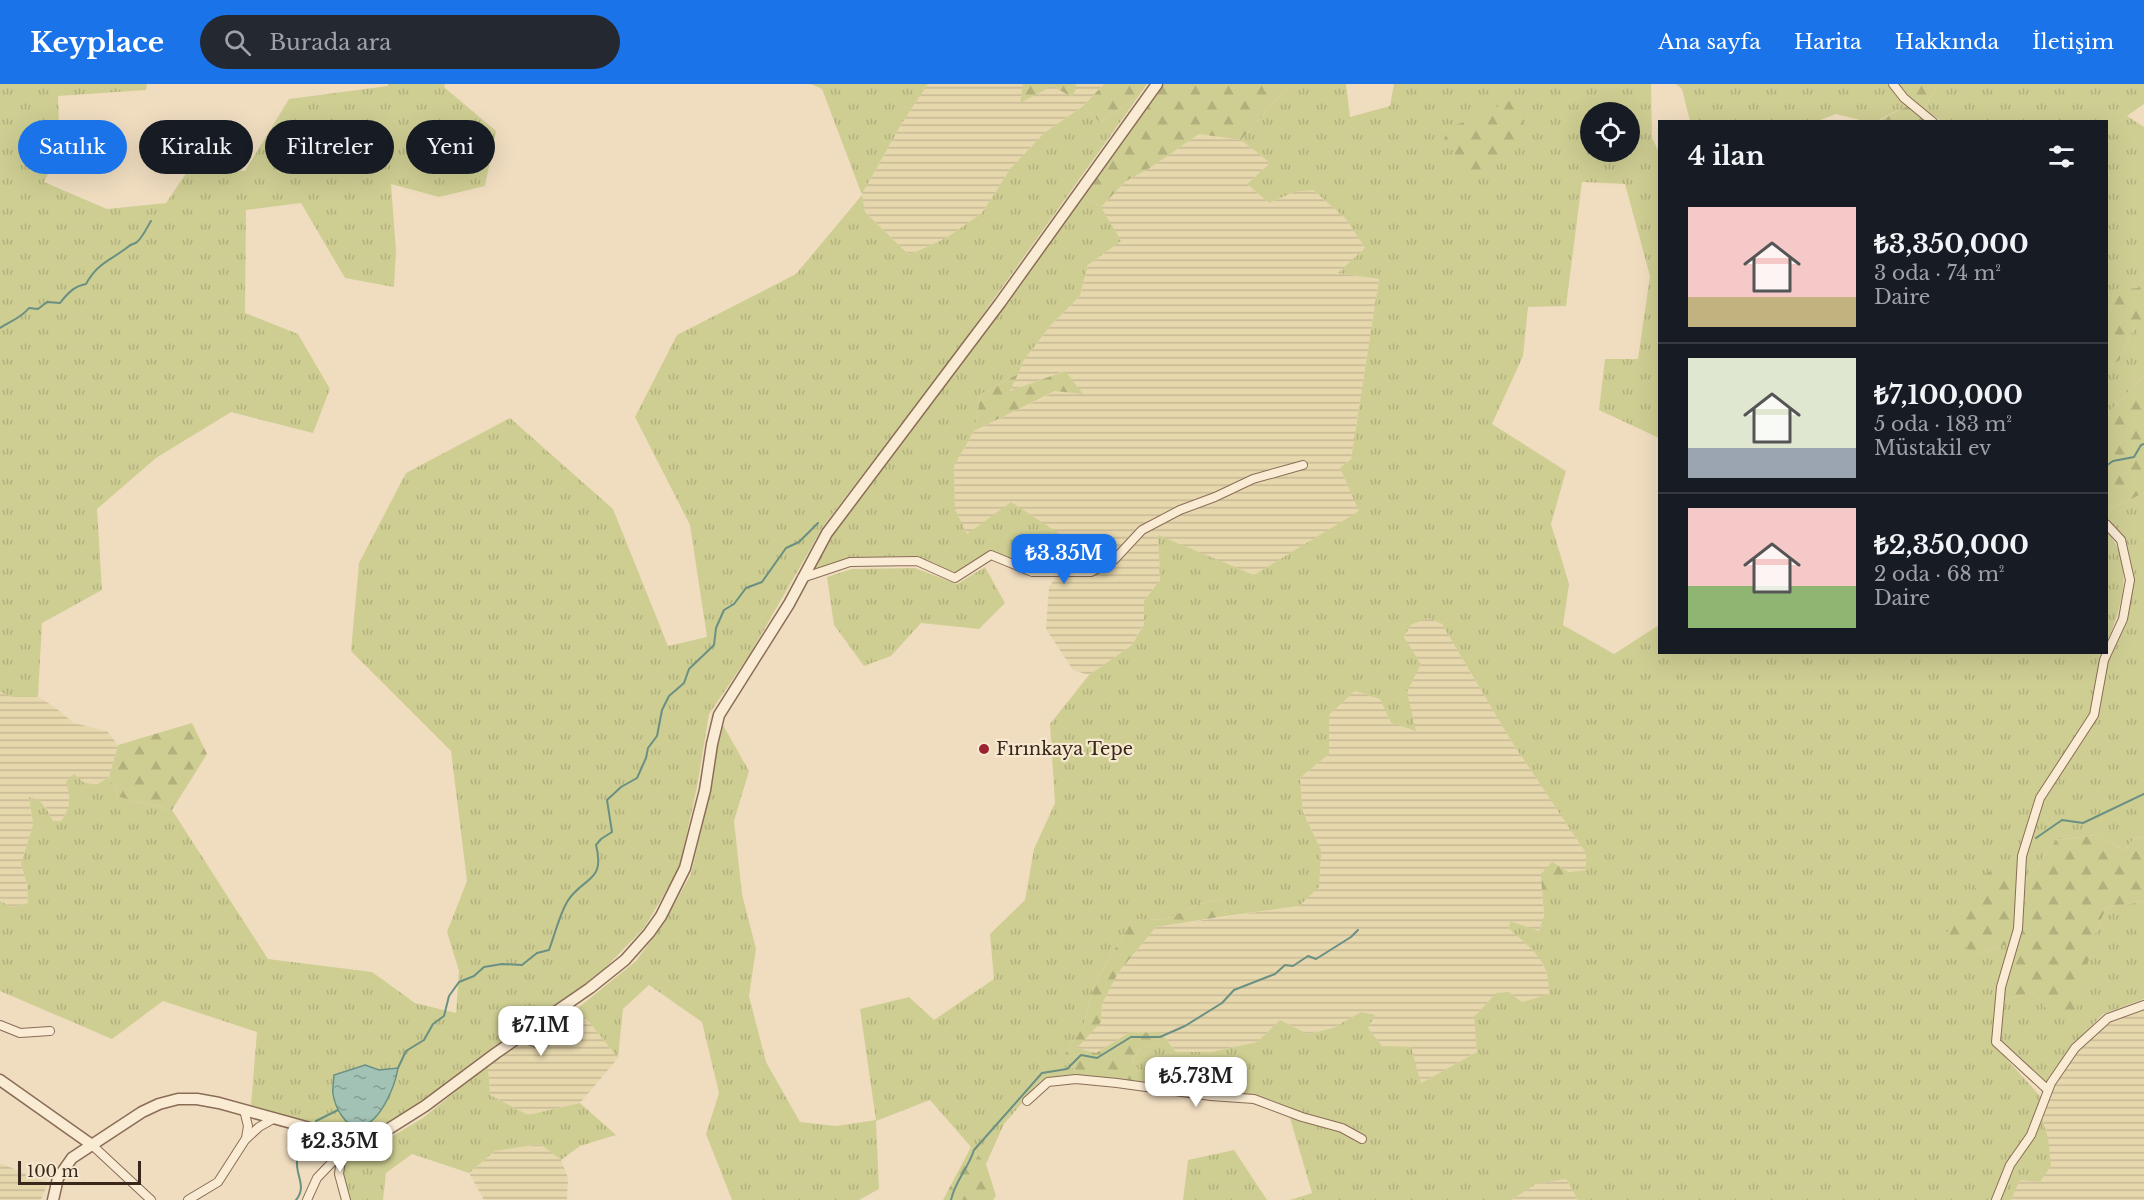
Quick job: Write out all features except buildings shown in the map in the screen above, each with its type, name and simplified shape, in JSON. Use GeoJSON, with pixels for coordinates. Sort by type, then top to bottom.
{"type":"FeatureCollection","features":[{"type":"Feature","properties":{"kind":"street"},"geometry":{"type":"LineString","coordinates":[[53,1200],[58,1179],[66,1165],[142,1112],[170,1101],[197,1100],[317,1130],[352,1136],[376,1133],[394,1126],[610,973],[636,948],[661,916],[673,895],[688,859],[705,790],[719,715],[758,654],[818,547],[838,517],[1000,303],[1157,84]]}},
{"type":"Feature","properties":{"kind":"street"},"geometry":{"type":"LineString","coordinates":[[1893,84],[1904,98],[1931,120]]}},
{"type":"Feature","properties":{"kind":"street"},"geometry":{"type":"LineString","coordinates":[[802,578],[850,562],[917,561],[955,578],[991,555],[1032,572],[1091,572],[1114,560],[1142,530],[1180,510],[1253,479],[1303,465]]}},
{"type":"Feature","properties":{"kind":"street"},"geometry":{"type":"LineString","coordinates":[[2108,526],[2121,540],[2130,580],[2123,619],[2108,651]]}},
{"type":"Feature","properties":{"kind":"street"},"geometry":{"type":"LineString","coordinates":[[2048,1090],[1996,1042],[2001,987],[2018,929],[2022,856],[2040,798],[2094,715],[2107,654]]}},
{"type":"Feature","properties":{"kind":"street"},"geometry":{"type":"LineString","coordinates":[[1996,1200],[2010,1165],[2031,1136],[2051,1083],[2076,1048],[2108,1018],[2144,1005]]}},
{"type":"Feature","properties":{"kind":"street"},"geometry":{"type":"LineString","coordinates":[[0,1025],[20,1033],[50,1031]]}},
{"type":"Feature","properties":{"kind":"street"},"geometry":{"type":"LineString","coordinates":[[521,1035],[534,1044],[546,1043],[560,1032]]}},
{"type":"Feature","properties":{"kind":"street"},"geometry":{"type":"LineString","coordinates":[[1028,1101],[1048,1082],[1076,1079],[1116,1083],[1211,1096],[1254,1099],[1302,1117],[1342,1128],[1362,1139]]}},
{"type":"Feature","properties":{"kind":"street"},"geometry":{"type":"LineString","coordinates":[[0,1080],[92,1145],[150,1200]]}},
{"type":"Feature","properties":{"kind":"street"},"geometry":{"type":"LineString","coordinates":[[244,1110],[248,1126],[245,1140]]}},
{"type":"Feature","properties":{"kind":"street"},"geometry":{"type":"LineString","coordinates":[[188,1200],[218,1182],[245,1140],[275,1118]]}},
{"type":"Feature","properties":{"kind":"street"},"geometry":{"type":"LineString","coordinates":[[307,1200],[317,1178],[342,1152],[352,1136]]}},
{"type":"Feature","properties":{"kind":"street"},"geometry":{"type":"LineString","coordinates":[[342,1152],[339,1174],[346,1200]]}},
{"type":"Feature","properties":{"kind":"shaded area"},"geometry":{"type":"Polygon","coordinates":[[[928,84],[1104,84],[1083,106],[1044,133],[1010,169],[982,213],[946,238],[909,255],[865,212],[862,194],[902,123],[928,84]]]}},
{"type":"Feature","properties":{"kind":"shaded area"},"geometry":{"type":"Polygon","coordinates":[[[1199,134],[1241,140],[1270,163],[1247,184],[1269,203],[1294,192],[1313,190],[1346,219],[1365,248],[1339,273],[1379,279],[1351,459],[1340,468],[1360,511],[1254,575],[1158,536],[1160,580],[1144,601],[1144,623],[1132,645],[1089,675],[1073,670],[1046,629],[1049,587],[1064,564],[967,534],[955,509],[954,466],[974,431],[1056,391],[1064,371],[1010,391],[1024,360],[1050,326],[1080,296],[1088,265],[1120,241],[1101,207],[1126,181],[1150,168],[1199,134]]]}},
{"type":"Feature","properties":{"kind":"shaded area"},"geometry":{"type":"Polygon","coordinates":[[[1428,617],[1442,624],[1510,739],[1586,853],[1587,870],[1541,874],[1544,916],[1539,931],[1510,922],[1509,929],[1538,954],[1549,980],[1549,994],[1522,1002],[1509,992],[1475,1017],[1477,1052],[1421,1083],[1382,1046],[1368,1028],[1361,1012],[1333,1028],[1308,1034],[1280,1020],[1257,1042],[1211,1052],[1176,1052],[1161,1033],[1130,1032],[1096,1053],[1076,1048],[1101,1022],[1102,1004],[1118,973],[1156,927],[1299,906],[1321,850],[1303,812],[1300,778],[1329,754],[1329,715],[1355,691],[1381,699],[1391,723],[1421,664],[1404,638],[1411,625],[1428,617]]]}},
{"type":"Feature","properties":{"kind":"shaded area"},"geometry":{"type":"Polygon","coordinates":[[[0,692],[13,697],[38,697],[74,723],[107,731],[118,745],[109,777],[96,785],[83,782],[70,795],[69,809],[61,821],[53,821],[45,806],[29,797],[33,824],[21,864],[27,884],[28,903],[12,907],[0,901],[0,692]]]}},
{"type":"Feature","properties":{"kind":"shaded area"},"geometry":{"type":"Polygon","coordinates":[[[578,1008],[618,1058],[580,1103],[528,1115],[490,1095],[488,1065],[578,1008]]]}},
{"type":"Feature","properties":{"kind":"shaded area"},"geometry":{"type":"Polygon","coordinates":[[[2144,1009],[2144,1200],[2011,1200],[2019,1180],[2048,1138],[2042,1117],[2055,1083],[2077,1052],[2110,1023],[2144,1009]]]}},
{"type":"Feature","properties":{"kind":"shaded area"},"geometry":{"type":"Polygon","coordinates":[[[540,1144],[561,1160],[568,1178],[567,1200],[484,1200],[469,1173],[495,1151],[540,1144]]]}},
{"type":"Feature","properties":{"kind":"shaded area"},"geometry":{"type":"Polygon","coordinates":[[[0,1163],[48,1183],[41,1200],[0,1200],[0,1163]]]}},
{"type":"Feature","properties":{"kind":"shaded area"},"geometry":{"type":"Polygon","coordinates":[[[1566,1179],[1578,1200],[1511,1200],[1536,1184],[1566,1179]]]}},
{"type":"Feature","properties":{"kind":"green space"},"geometry":{"type":"Polygon","coordinates":[[[0,84],[147,84],[146,90],[58,96],[59,120],[18,120],[18,174],[48,174],[44,182],[107,209],[166,203],[186,174],[253,174],[253,158],[265,138],[265,174],[394,174],[394,120],[276,120],[289,99],[388,86],[388,84],[445,84],[444,87],[483,120],[406,120],[406,174],[487,174],[485,186],[439,197],[391,184],[396,251],[394,287],[345,278],[301,203],[246,210],[245,313],[298,334],[330,389],[313,433],[231,412],[156,458],[97,509],[102,590],[42,623],[38,697],[13,697],[0,692],[0,84]]]}},
{"type":"Feature","properties":{"kind":"green space"},"geometry":{"type":"Polygon","coordinates":[[[811,84],[928,84],[902,123],[862,194],[865,212],[909,255],[946,238],[982,213],[1010,169],[1044,133],[1083,106],[1100,122],[1138,97],[943,370],[824,525],[750,654],[709,714],[697,787],[679,869],[644,928],[605,968],[567,998],[490,1049],[390,1123],[368,1131],[342,1133],[251,1105],[257,1032],[163,1001],[112,1039],[0,991],[0,901],[12,907],[28,903],[27,884],[21,864],[33,824],[29,797],[41,803],[53,821],[61,821],[69,802],[66,782],[74,774],[83,782],[96,785],[109,777],[119,797],[172,810],[268,959],[372,972],[415,1003],[456,1013],[459,971],[447,932],[467,881],[451,751],[351,651],[359,563],[406,473],[510,418],[613,509],[668,646],[707,637],[690,525],[635,417],[677,335],[796,274],[862,195],[822,89],[811,84]]]}},
{"type":"Feature","properties":{"kind":"green space"},"geometry":{"type":"Polygon","coordinates":[[[1023,84],[1075,84],[1077,87],[1072,97],[1052,86],[1020,103],[1023,84]]]}},
{"type":"Feature","properties":{"kind":"green space"},"geometry":{"type":"Polygon","coordinates":[[[1104,84],[1147,84],[1138,97],[1100,122],[1083,106],[1104,84]]]}},
{"type":"Feature","properties":{"kind":"green space"},"geometry":{"type":"Polygon","coordinates":[[[1164,84],[1290,84],[1241,140],[1199,134],[1150,168],[1126,181],[1101,207],[1084,196],[1164,84]]]}},
{"type":"Feature","properties":{"kind":"green space"},"geometry":{"type":"Polygon","coordinates":[[[1290,84],[1346,84],[1350,117],[1390,106],[1394,84],[1651,84],[1652,138],[1658,150],[1658,438],[1599,410],[1605,359],[1638,359],[1650,276],[1625,184],[1582,182],[1566,306],[1528,307],[1523,356],[1492,424],[1566,471],[1551,524],[1569,584],[1563,625],[1614,654],[1658,626],[1658,654],[2102,654],[2090,714],[2038,797],[2019,856],[1975,954],[2009,944],[1996,987],[1993,1044],[2041,1097],[2028,1134],[1994,1200],[1578,1200],[1566,1179],[1536,1184],[1511,1200],[1290,1200],[1312,1193],[1290,1118],[1341,1132],[1362,1143],[1366,1138],[1293,1111],[1150,1083],[1132,1062],[1139,1049],[1157,1043],[1161,1033],[1176,1052],[1211,1052],[1257,1042],[1280,1020],[1308,1034],[1333,1028],[1361,1012],[1375,1015],[1368,1028],[1382,1046],[1411,1047],[1421,1083],[1477,1052],[1474,1017],[1496,993],[1509,992],[1522,1002],[1549,994],[1549,983],[1543,964],[1532,950],[1509,929],[1510,921],[1539,931],[1544,916],[1541,874],[1552,862],[1568,872],[1586,870],[1586,853],[1510,739],[1442,624],[1428,618],[1411,625],[1404,637],[1421,664],[1407,692],[1416,731],[1391,723],[1380,699],[1355,691],[1329,715],[1329,754],[1300,778],[1303,812],[1321,850],[1319,887],[1299,906],[1226,916],[1222,899],[1198,904],[1165,920],[1133,919],[1095,982],[1083,1027],[1065,1054],[1077,1076],[1041,1081],[1004,1124],[986,1164],[930,1100],[876,1121],[879,1189],[859,1200],[732,1200],[706,1134],[719,1093],[702,1022],[649,985],[623,1009],[618,1058],[578,1008],[636,961],[664,923],[691,874],[709,795],[716,745],[723,725],[749,771],[734,821],[742,894],[756,949],[749,996],[766,1062],[800,1122],[836,1126],[876,1120],[860,1009],[909,997],[934,1020],[994,979],[990,934],[1025,900],[1034,849],[1055,803],[1050,724],[1089,675],[1132,645],[1144,624],[1144,601],[1160,580],[1158,535],[1254,575],[1359,511],[1340,468],[1351,459],[1379,279],[1338,273],[1365,248],[1346,219],[1313,190],[1294,192],[1269,203],[1247,184],[1270,163],[1241,140],[1290,84]]]}},
{"type":"Feature","properties":{"kind":"green space"},"geometry":{"type":"Polygon","coordinates":[[[1676,84],[1889,84],[1907,106],[1878,120],[1860,120],[1836,114],[1820,120],[1690,120],[1682,89],[1676,84]]]}},
{"type":"Feature","properties":{"kind":"green space"},"geometry":{"type":"Polygon","coordinates":[[[1899,84],[1938,84],[1924,109],[1908,96],[1899,84]]]}},
{"type":"Feature","properties":{"kind":"green space"},"geometry":{"type":"Polygon","coordinates":[[[1938,84],[2144,84],[2144,104],[2127,116],[2144,127],[2144,272],[2138,288],[2116,290],[2108,315],[2108,120],[1940,120],[1924,109],[1938,84]]]}},
{"type":"Feature","properties":{"kind":"green space"},"geometry":{"type":"Polygon","coordinates":[[[1509,95],[1527,106],[1514,155],[1483,169],[1450,174],[1455,143],[1444,140],[1448,127],[1491,114],[1509,95]]]}},
{"type":"Feature","properties":{"kind":"green space"},"geometry":{"type":"Polygon","coordinates":[[[1907,106],[1927,120],[1880,120],[1907,106]]]}},
{"type":"Feature","properties":{"kind":"green space"},"geometry":{"type":"Polygon","coordinates":[[[1084,196],[1101,207],[1121,241],[1088,265],[1080,296],[1050,326],[1024,360],[1018,374],[981,394],[974,431],[954,466],[955,509],[967,534],[1011,502],[1060,534],[1064,564],[1061,570],[1032,569],[991,551],[956,573],[913,556],[849,558],[809,573],[825,541],[1084,196]]]}},
{"type":"Feature","properties":{"kind":"green space"},"geometry":{"type":"Polygon","coordinates":[[[2144,272],[2144,323],[2135,325],[2119,361],[2108,366],[2108,315],[2116,289],[2138,288],[2144,272]]]}},
{"type":"Feature","properties":{"kind":"green space"},"geometry":{"type":"Polygon","coordinates":[[[2144,322],[2144,376],[2108,413],[2108,366],[2119,361],[2135,325],[2144,322]]]}},
{"type":"Feature","properties":{"kind":"green space"},"geometry":{"type":"Polygon","coordinates":[[[1065,371],[1083,394],[1055,391],[974,431],[981,394],[1018,374],[1010,391],[1065,371]]]}},
{"type":"Feature","properties":{"kind":"green space"},"geometry":{"type":"Polygon","coordinates":[[[2144,376],[2144,493],[2108,510],[2108,413],[2144,376]]]}},
{"type":"Feature","properties":{"kind":"green space"},"geometry":{"type":"Polygon","coordinates":[[[2144,493],[2144,836],[2134,839],[2124,850],[2097,835],[2056,840],[2025,882],[2025,856],[2044,800],[2097,717],[2107,662],[2127,620],[2134,580],[2124,539],[2108,521],[2108,510],[2144,493]]]}},
{"type":"Feature","properties":{"kind":"green space"},"geometry":{"type":"Polygon","coordinates":[[[2108,534],[2121,557],[2123,571],[2121,601],[2108,639],[2108,534]]]}},
{"type":"Feature","properties":{"kind":"green space"},"geometry":{"type":"Polygon","coordinates":[[[985,567],[1005,603],[979,629],[921,623],[891,656],[864,666],[834,625],[827,577],[852,569],[915,568],[957,584],[985,567]]]}},
{"type":"Feature","properties":{"kind":"green space"},"geometry":{"type":"Polygon","coordinates":[[[192,723],[207,754],[172,810],[119,797],[109,777],[118,745],[192,723]]]}},
{"type":"Feature","properties":{"kind":"green space"},"geometry":{"type":"Polygon","coordinates":[[[2097,835],[2124,850],[2134,839],[2144,836],[2144,901],[2106,908],[2095,934],[2076,1012],[2051,1016],[2035,992],[2005,1000],[2005,988],[2020,930],[2025,882],[2056,840],[2097,835]]]}},
{"type":"Feature","properties":{"kind":"green space"},"geometry":{"type":"Polygon","coordinates":[[[2019,856],[2014,929],[2009,944],[1975,954],[1946,934],[1983,875],[2019,856]]]}},
{"type":"Feature","properties":{"kind":"green space"},"geometry":{"type":"Polygon","coordinates":[[[1552,862],[1568,872],[1565,895],[1542,890],[1541,874],[1552,862]]]}},
{"type":"Feature","properties":{"kind":"green space"},"geometry":{"type":"Polygon","coordinates":[[[1222,899],[1226,916],[1156,927],[1118,973],[1102,1004],[1101,1022],[1077,1048],[1096,1053],[1130,1032],[1161,1033],[1157,1043],[1139,1049],[1132,1062],[1150,1083],[1077,1076],[1065,1054],[1083,1027],[1095,982],[1133,919],[1165,920],[1198,904],[1222,899]]]}},
{"type":"Feature","properties":{"kind":"green space"},"geometry":{"type":"Polygon","coordinates":[[[2144,901],[2144,999],[2103,1014],[2071,1047],[2046,1083],[2000,1040],[2005,1000],[2035,992],[2095,934],[2106,908],[2144,901]]]}},
{"type":"Feature","properties":{"kind":"green space"},"geometry":{"type":"Polygon","coordinates":[[[488,1065],[490,1095],[528,1115],[580,1103],[616,1135],[580,1146],[561,1160],[540,1144],[495,1151],[469,1173],[412,1154],[386,1173],[383,1200],[350,1200],[345,1184],[344,1165],[353,1143],[386,1140],[423,1118],[488,1065]]]}},
{"type":"Feature","properties":{"kind":"green space"},"geometry":{"type":"Polygon","coordinates":[[[2042,1117],[2048,1138],[2051,1166],[2040,1182],[2020,1180],[2011,1200],[1999,1200],[2012,1166],[2042,1117]]]}},
{"type":"Feature","properties":{"kind":"green space"},"geometry":{"type":"Polygon","coordinates":[[[971,1147],[986,1164],[996,1196],[993,1200],[943,1200],[971,1147]]]}},
{"type":"Feature","properties":{"kind":"green space"},"geometry":{"type":"Polygon","coordinates":[[[1234,1150],[1267,1200],[1183,1200],[1188,1160],[1234,1150]]]}},
{"type":"Feature","properties":{"kind":"water"},"geometry":{"type":"Polygon","coordinates":[[[365,1065],[379,1070],[398,1068],[394,1084],[381,1110],[369,1123],[356,1126],[346,1121],[336,1105],[333,1092],[334,1075],[365,1065]]]}},
{"type":"Feature","properties":{"kind":"waterway"},"geometry":{"type":"LineString","coordinates":[[0,328],[29,308],[38,309],[47,302],[60,303],[74,289],[86,284],[100,266],[137,242],[151,221]]}},
{"type":"Feature","properties":{"kind":"waterway"},"geometry":{"type":"LineString","coordinates":[[2108,465],[2113,461],[2134,457],[2144,444]]}},
{"type":"Feature","properties":{"kind":"waterway"},"geometry":{"type":"LineString","coordinates":[[398,1068],[406,1051],[424,1040],[433,1024],[444,1016],[449,996],[459,982],[474,976],[484,967],[502,964],[522,965],[537,953],[549,950],[567,902],[595,873],[598,866],[596,845],[612,832],[607,800],[621,787],[637,778],[648,748],[657,736],[662,710],[669,696],[684,683],[689,669],[714,645],[716,628],[724,610],[734,604],[746,588],[762,582],[786,548],[799,542],[818,523]]}},
{"type":"Feature","properties":{"kind":"waterway"},"geometry":{"type":"LineString","coordinates":[[2036,838],[2062,820],[2083,823],[2144,794]]}},
{"type":"Feature","properties":{"kind":"waterway"},"geometry":{"type":"LineString","coordinates":[[951,1200],[974,1150],[1042,1073],[1067,1069],[1081,1055],[1097,1058],[1131,1037],[1160,1037],[1185,1026],[1222,1003],[1234,990],[1275,974],[1285,965],[1293,966],[1308,956],[1316,959],[1358,930]]}},
{"type":"Feature","properties":{"kind":"waterway"},"geometry":{"type":"LineString","coordinates":[[316,1121],[338,1110]]}},
{"type":"Feature","properties":{"kind":"waterway"},"geometry":{"type":"LineString","coordinates":[[296,1200],[301,1191],[297,1158],[309,1135]]}},
{"type":"Feature","properties":{"kind":"place","name":"Fırınkaya Tepe"},"geometry":{"type":"Point","coordinates":[984,749]}}]}
